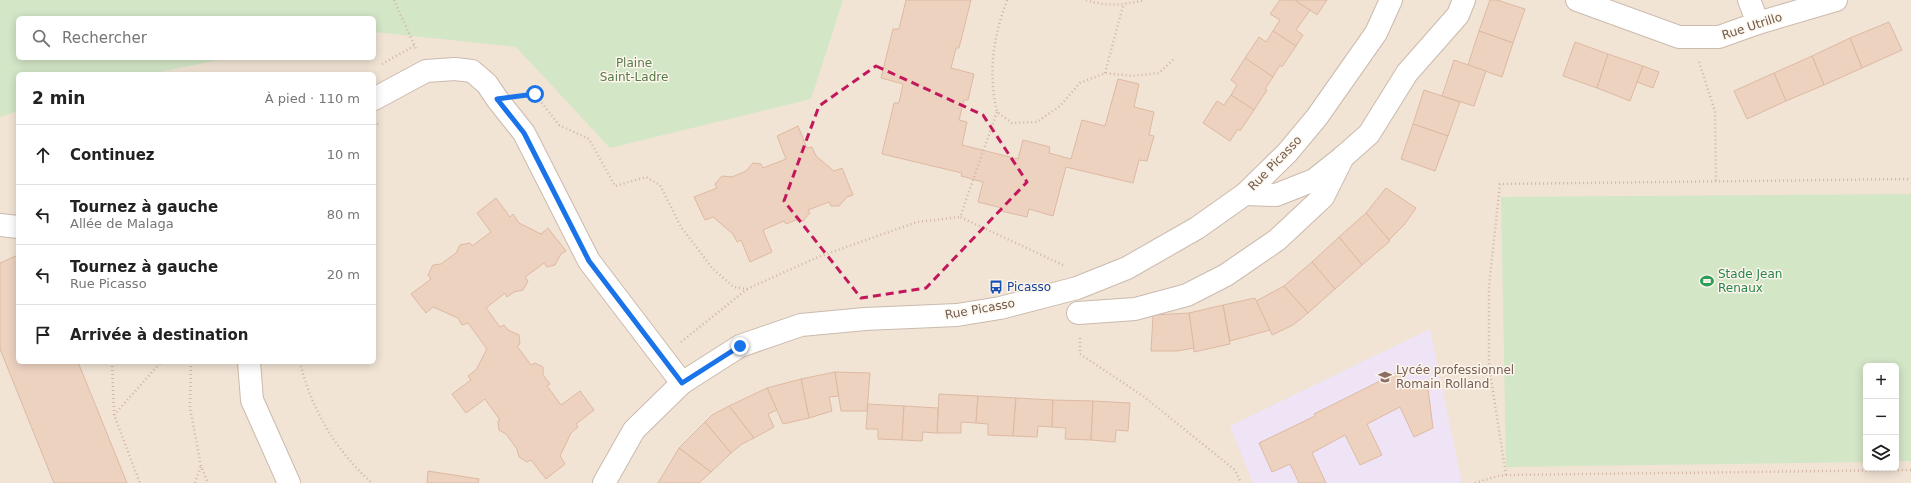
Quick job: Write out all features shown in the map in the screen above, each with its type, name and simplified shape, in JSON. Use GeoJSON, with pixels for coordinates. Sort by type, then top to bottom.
{"type":"FeatureCollection","features":[{"type":"Feature","properties":{"kind":"street","name":"Rue Picasso"},"geometry":{"type":"LineString","coordinates":[[604,483],[634,430],[682,383],[740,346],[801,325],[865,319],[957,315],[1000,308],[1077,288],[1127,268],[1191,232],[1245,194],[1287,153],[1317,117],[1376,33],[1391,0]]}},
{"type":"Feature","properties":{"kind":"street"},"geometry":{"type":"LineString","coordinates":[[1245,194],[1276,195],[1314,180],[1369,134],[1407,73],[1458,15],[1464,0]]}},
{"type":"Feature","properties":{"kind":"street","name":"Rue Utrillo"},"geometry":{"type":"LineString","coordinates":[[1577,0],[1679,37],[1719,37],[1758,23],[1836,0]]}},
{"type":"Feature","properties":{"kind":"street"},"geometry":{"type":"LineString","coordinates":[[1749,0],[1758,23]]}},
{"type":"Feature","properties":{"kind":"street"},"geometry":{"type":"LineString","coordinates":[[376,98],[426,71],[455,69],[472,72],[487,84],[524,133],[589,261],[682,383]]}},
{"type":"Feature","properties":{"kind":"street"},"geometry":{"type":"LineString","coordinates":[[1078,313],[1135,309],[1187,295],[1226,275],[1277,240],[1323,197],[1343,157]]}},
{"type":"Feature","properties":{"kind":"street"},"geometry":{"type":"LineString","coordinates":[[0,225],[16,227]]}},
{"type":"Feature","properties":{"kind":"street"},"geometry":{"type":"LineString","coordinates":[[249,364],[252,400],[289,483]]}},
{"type":"Feature","properties":{"kind":"path"},"geometry":{"type":"LineString","coordinates":[[394,0],[426,71]]}},
{"type":"Feature","properties":{"kind":"path"},"geometry":{"type":"LineString","coordinates":[[960,217],[997,112],[992,90],[992,62],[997,27],[1007,0]]}},
{"type":"Feature","properties":{"kind":"path"},"geometry":{"type":"LineString","coordinates":[[1086,0],[1098,4],[1123,6],[1144,0]]}},
{"type":"Feature","properties":{"kind":"path"},"geometry":{"type":"LineString","coordinates":[[1106,72],[1123,6]]}},
{"type":"Feature","properties":{"kind":"path"},"geometry":{"type":"LineString","coordinates":[[1696,37],[1700,65],[1715,111],[1716,181]]}},
{"type":"Feature","properties":{"kind":"path"},"geometry":{"type":"LineString","coordinates":[[997,112],[1012,123],[1037,122],[1060,106],[1080,83],[1106,72],[1132,76],[1159,73],[1175,58]]}},
{"type":"Feature","properties":{"kind":"path"},"geometry":{"type":"LineString","coordinates":[[497,99],[535,94],[559,125],[589,139],[615,186],[646,177],[660,184],[681,227],[713,269],[734,287],[747,289]]}},
{"type":"Feature","properties":{"kind":"path"},"geometry":{"type":"LineString","coordinates":[[1506,475],[1489,366],[1489,286],[1500,184],[1911,179]]}},
{"type":"Feature","properties":{"kind":"path"},"geometry":{"type":"LineString","coordinates":[[663,357],[747,289],[818,256],[917,222],[960,217],[1063,264],[1077,288]]}},
{"type":"Feature","properties":{"kind":"path"},"geometry":{"type":"LineString","coordinates":[[1078,313],[1080,354],[1144,396],[1235,470],[1241,483]]}},
{"type":"Feature","properties":{"kind":"path"},"geometry":{"type":"LineString","coordinates":[[112,364],[114,415],[140,483]]}},
{"type":"Feature","properties":{"kind":"path"},"geometry":{"type":"LineString","coordinates":[[114,415],[159,364]]}},
{"type":"Feature","properties":{"kind":"path"},"geometry":{"type":"LineString","coordinates":[[191,364],[190,408],[201,466],[208,483]]}},
{"type":"Feature","properties":{"kind":"path"},"geometry":{"type":"LineString","coordinates":[[300,364],[304,379],[317,412],[337,444],[372,483]]}},
{"type":"Feature","properties":{"kind":"path"},"geometry":{"type":"LineString","coordinates":[[195,483],[201,466]]}},
{"type":"Feature","properties":{"kind":"path"},"geometry":{"type":"LineString","coordinates":[[1475,483],[1506,475],[1911,470]]}},
{"type":"Feature","properties":{"kind":"highlighted area"},"geometry":{"type":"Polygon","coordinates":[[[876,66],[983,115],[1027,182],[926,288],[861,298],[784,201],[819,106],[876,66]]]}},
{"type":"Feature","properties":{"kind":"shaded area"},"geometry":{"type":"Polygon","coordinates":[[[0,0],[1911,0],[1911,483],[0,483],[0,0]]]}},
{"type":"Feature","properties":{"kind":"shaded area","name":"Lycée professionnel Romain Rolland"},"geometry":{"type":"Polygon","coordinates":[[[1430,329],[1462,483],[1253,483],[1230,426],[1430,329]]]}},
{"type":"Feature","properties":{"kind":"green space","name":"Plaine Saint-Ladre"},"geometry":{"type":"Polygon","coordinates":[[[0,0],[843,0],[811,99],[610,148],[516,47],[376,32],[376,16],[16,16],[16,60],[219,60],[160,72],[16,72],[16,112],[0,117],[0,0]]]}},
{"type":"Feature","properties":{"kind":"green space","name":"Stade Jean Renaux"},"geometry":{"type":"Polygon","coordinates":[[[1911,194],[1911,461],[1899,461],[1899,363],[1863,363],[1863,462],[1506,467],[1501,197],[1911,194]]]}},
{"type":"Feature","properties":{"kind":"building"},"geometry":{"type":"Polygon","coordinates":[[[906,0],[971,0],[959,48],[956,48],[951,68],[974,74],[968,100],[964,100],[959,120],[967,122],[962,145],[1018,159],[1023,140],[1050,147],[1049,153],[1071,159],[1082,120],[1105,126],[1118,79],[1139,84],[1134,107],[1154,112],[1149,135],[1154,136],[1147,161],[1139,160],[1133,183],[1066,167],[1053,216],[1029,209],[1027,217],[1001,211],[1002,208],[978,202],[983,182],[961,176],[962,173],[882,154],[894,103],[899,103],[903,84],[881,78],[893,29],[899,29],[906,0]]]}},
{"type":"Feature","properties":{"kind":"building"},"geometry":{"type":"Polygon","coordinates":[[[1280,0],[1295,0],[1310,10],[1296,30],[1303,35],[1296,46],[1273,31],[1280,20],[1270,14],[1280,0]]]}},
{"type":"Feature","properties":{"kind":"building"},"geometry":{"type":"Polygon","coordinates":[[[1295,0],[1327,0],[1317,15],[1295,0]]]}},
{"type":"Feature","properties":{"kind":"building"},"geometry":{"type":"Polygon","coordinates":[[[1490,0],[1497,0],[1525,9],[1513,43],[1479,31],[1490,0]]]}},
{"type":"Feature","properties":{"kind":"building"},"geometry":{"type":"Polygon","coordinates":[[[1889,22],[1902,50],[1862,68],[1850,38],[1889,22]]]}},
{"type":"Feature","properties":{"kind":"building"},"geometry":{"type":"Polygon","coordinates":[[[1273,31],[1296,46],[1282,67],[1280,65],[1273,77],[1245,58],[1259,37],[1266,42],[1273,31]]]}},
{"type":"Feature","properties":{"kind":"building"},"geometry":{"type":"Polygon","coordinates":[[[1479,31],[1513,43],[1502,77],[1468,65],[1479,31]]]}},
{"type":"Feature","properties":{"kind":"building"},"geometry":{"type":"Polygon","coordinates":[[[1850,38],[1862,68],[1824,85],[1812,56],[1850,38]]]}},
{"type":"Feature","properties":{"kind":"building"},"geometry":{"type":"Polygon","coordinates":[[[1575,42],[1608,54],[1597,88],[1563,76],[1575,42]]]}},
{"type":"Feature","properties":{"kind":"building"},"geometry":{"type":"Polygon","coordinates":[[[1608,54],[1643,66],[1630,101],[1597,88],[1608,54]]]}},
{"type":"Feature","properties":{"kind":"building"},"geometry":{"type":"Polygon","coordinates":[[[1812,56],[1824,85],[1786,101],[1774,73],[1812,56]]]}},
{"type":"Feature","properties":{"kind":"building"},"geometry":{"type":"Polygon","coordinates":[[[1245,58],[1273,77],[1265,89],[1267,90],[1254,110],[1231,95],[1237,85],[1231,80],[1245,58]]]}},
{"type":"Feature","properties":{"kind":"building"},"geometry":{"type":"Polygon","coordinates":[[[1454,60],[1486,71],[1474,106],[1442,96],[1454,60]]]}},
{"type":"Feature","properties":{"kind":"building"},"geometry":{"type":"Polygon","coordinates":[[[1643,66],[1659,72],[1653,88],[1637,82],[1643,66]]]}},
{"type":"Feature","properties":{"kind":"building"},"geometry":{"type":"Polygon","coordinates":[[[1774,73],[1786,101],[1747,119],[1734,91],[1774,73]]]}},
{"type":"Feature","properties":{"kind":"building"},"geometry":{"type":"Polygon","coordinates":[[[1424,90],[1460,102],[1448,136],[1413,124],[1424,90]]]}},
{"type":"Feature","properties":{"kind":"building"},"geometry":{"type":"Polygon","coordinates":[[[1231,95],[1254,110],[1240,131],[1238,129],[1230,141],[1203,123],[1217,101],[1224,105],[1231,95]]]}},
{"type":"Feature","properties":{"kind":"building"},"geometry":{"type":"Polygon","coordinates":[[[1413,124],[1448,136],[1435,171],[1401,159],[1413,124]]]}},
{"type":"Feature","properties":{"kind":"building"},"geometry":{"type":"Polygon","coordinates":[[[798,126],[807,148],[812,147],[816,156],[834,171],[842,168],[853,195],[847,197],[839,206],[831,206],[829,202],[808,210],[810,213],[803,221],[796,220],[786,224],[784,221],[763,230],[772,252],[750,262],[741,240],[737,242],[733,234],[713,217],[705,220],[694,197],[717,188],[715,184],[722,176],[732,177],[746,171],[753,163],[761,164],[763,168],[786,159],[777,136],[798,126]]]}},
{"type":"Feature","properties":{"kind":"building"},"geometry":{"type":"Polygon","coordinates":[[[1386,188],[1416,208],[1404,225],[1389,240],[1366,213],[1386,188]]]}},
{"type":"Feature","properties":{"kind":"building"},"geometry":{"type":"Polygon","coordinates":[[[496,198],[510,217],[513,214],[519,223],[541,234],[548,228],[566,251],[561,254],[555,265],[547,267],[544,263],[525,277],[528,281],[523,290],[514,292],[507,297],[505,293],[486,308],[500,327],[504,325],[508,330],[519,335],[520,344],[517,346],[531,365],[535,363],[543,367],[543,375],[550,384],[547,386],[561,405],[580,391],[594,410],[576,424],[578,427],[571,433],[560,456],[565,464],[546,479],[531,460],[527,462],[519,457],[517,449],[506,434],[499,430],[498,421],[500,420],[485,399],[466,413],[452,394],[471,380],[468,376],[476,370],[487,349],[468,323],[462,325],[458,318],[433,307],[426,313],[411,294],[431,279],[428,275],[433,265],[441,264],[456,253],[460,245],[470,243],[472,246],[491,232],[477,213],[496,198]]]}},
{"type":"Feature","properties":{"kind":"building"},"geometry":{"type":"Polygon","coordinates":[[[1366,213],[1390,241],[1362,265],[1339,237],[1366,213]]]}},
{"type":"Feature","properties":{"kind":"building"},"geometry":{"type":"Polygon","coordinates":[[[1339,237],[1362,265],[1335,289],[1312,262],[1339,237]]]}},
{"type":"Feature","properties":{"kind":"building"},"geometry":{"type":"Polygon","coordinates":[[[16,256],[16,364],[79,364],[127,483],[54,483],[0,349],[0,263],[16,256]]]}},
{"type":"Feature","properties":{"kind":"building"},"geometry":{"type":"Polygon","coordinates":[[[1312,262],[1335,289],[1308,313],[1284,286],[1312,262]]]}},
{"type":"Feature","properties":{"kind":"building"},"geometry":{"type":"Polygon","coordinates":[[[1284,286],[1308,313],[1293,325],[1272,335],[1256,301],[1284,286]]]}},
{"type":"Feature","properties":{"kind":"building"},"geometry":{"type":"Polygon","coordinates":[[[1255,298],[1270,330],[1230,341],[1223,305],[1255,298]]]}},
{"type":"Feature","properties":{"kind":"building"},"geometry":{"type":"Polygon","coordinates":[[[1223,305],[1230,344],[1194,352],[1189,313],[1223,305]]]}},
{"type":"Feature","properties":{"kind":"building"},"geometry":{"type":"Polygon","coordinates":[[[1189,313],[1194,348],[1177,351],[1151,351],[1153,315],[1189,313]]]}},
{"type":"Feature","properties":{"kind":"building"},"geometry":{"type":"Polygon","coordinates":[[[835,372],[839,396],[829,397],[832,411],[809,418],[801,379],[835,372]]]}},
{"type":"Feature","properties":{"kind":"building"},"geometry":{"type":"Polygon","coordinates":[[[835,372],[870,373],[867,411],[841,411],[835,372]]]}},
{"type":"Feature","properties":{"kind":"building"},"geometry":{"type":"Polygon","coordinates":[[[1398,372],[1409,388],[1428,389],[1433,428],[1414,437],[1400,407],[1367,424],[1382,455],[1360,465],[1345,435],[1312,453],[1326,483],[1299,483],[1290,464],[1272,472],[1259,443],[1315,416],[1314,414],[1398,372]]]}},
{"type":"Feature","properties":{"kind":"building"},"geometry":{"type":"Polygon","coordinates":[[[801,379],[809,418],[783,424],[767,388],[801,379]]]}},
{"type":"Feature","properties":{"kind":"building"},"geometry":{"type":"Polygon","coordinates":[[[767,388],[777,410],[768,414],[774,427],[754,438],[729,406],[767,388]]]}},
{"type":"Feature","properties":{"kind":"building"},"geometry":{"type":"Polygon","coordinates":[[[939,394],[978,396],[976,423],[961,422],[961,433],[937,433],[939,394]]]}},
{"type":"Feature","properties":{"kind":"building"},"geometry":{"type":"Polygon","coordinates":[[[978,396],[1016,398],[1013,436],[988,435],[988,424],[976,423],[978,396]]]}},
{"type":"Feature","properties":{"kind":"building"},"geometry":{"type":"Polygon","coordinates":[[[1016,398],[1053,400],[1052,427],[1038,426],[1037,437],[1013,436],[1016,398]]]}},
{"type":"Feature","properties":{"kind":"building"},"geometry":{"type":"Polygon","coordinates":[[[1053,400],[1093,401],[1091,440],[1065,439],[1066,428],[1052,427],[1053,400]]]}},
{"type":"Feature","properties":{"kind":"building"},"geometry":{"type":"Polygon","coordinates":[[[1093,401],[1130,403],[1128,431],[1116,430],[1115,442],[1091,440],[1093,401]]]}},
{"type":"Feature","properties":{"kind":"building"},"geometry":{"type":"Polygon","coordinates":[[[868,404],[904,406],[902,440],[878,439],[878,429],[866,429],[868,404]]]}},
{"type":"Feature","properties":{"kind":"building"},"geometry":{"type":"Polygon","coordinates":[[[729,406],[754,438],[742,444],[731,453],[705,422],[712,415],[729,406]]]}},
{"type":"Feature","properties":{"kind":"building"},"geometry":{"type":"Polygon","coordinates":[[[904,406],[938,408],[937,433],[923,432],[922,441],[902,440],[904,406]]]}},
{"type":"Feature","properties":{"kind":"building"},"geometry":{"type":"Polygon","coordinates":[[[705,422],[731,453],[711,472],[679,448],[705,422]]]}},
{"type":"Feature","properties":{"kind":"building"},"geometry":{"type":"Polygon","coordinates":[[[679,448],[711,472],[699,483],[658,483],[679,448]]]}},
{"type":"Feature","properties":{"kind":"building"},"geometry":{"type":"Polygon","coordinates":[[[428,471],[479,479],[478,483],[427,483],[428,471]]]}},
{"type":"Feature","properties":{"kind":"place","name":"Stade Jean Renaux"},"geometry":{"type":"Point","coordinates":[1707,281]}},
{"type":"Feature","properties":{"kind":"place","name":"Picasso"},"geometry":{"type":"Point","coordinates":[996,287]}},
{"type":"Feature","properties":{"kind":"place","name":"Lycée professionnel Romain Rolland"},"geometry":{"type":"Point","coordinates":[1385,377]}},
{"type":"Feature","properties":{"kind":"route"},"geometry":{"type":"LineString","coordinates":[[535,94],[497,99],[524,133],[589,261],[682,383],[740,346]]}}]}
